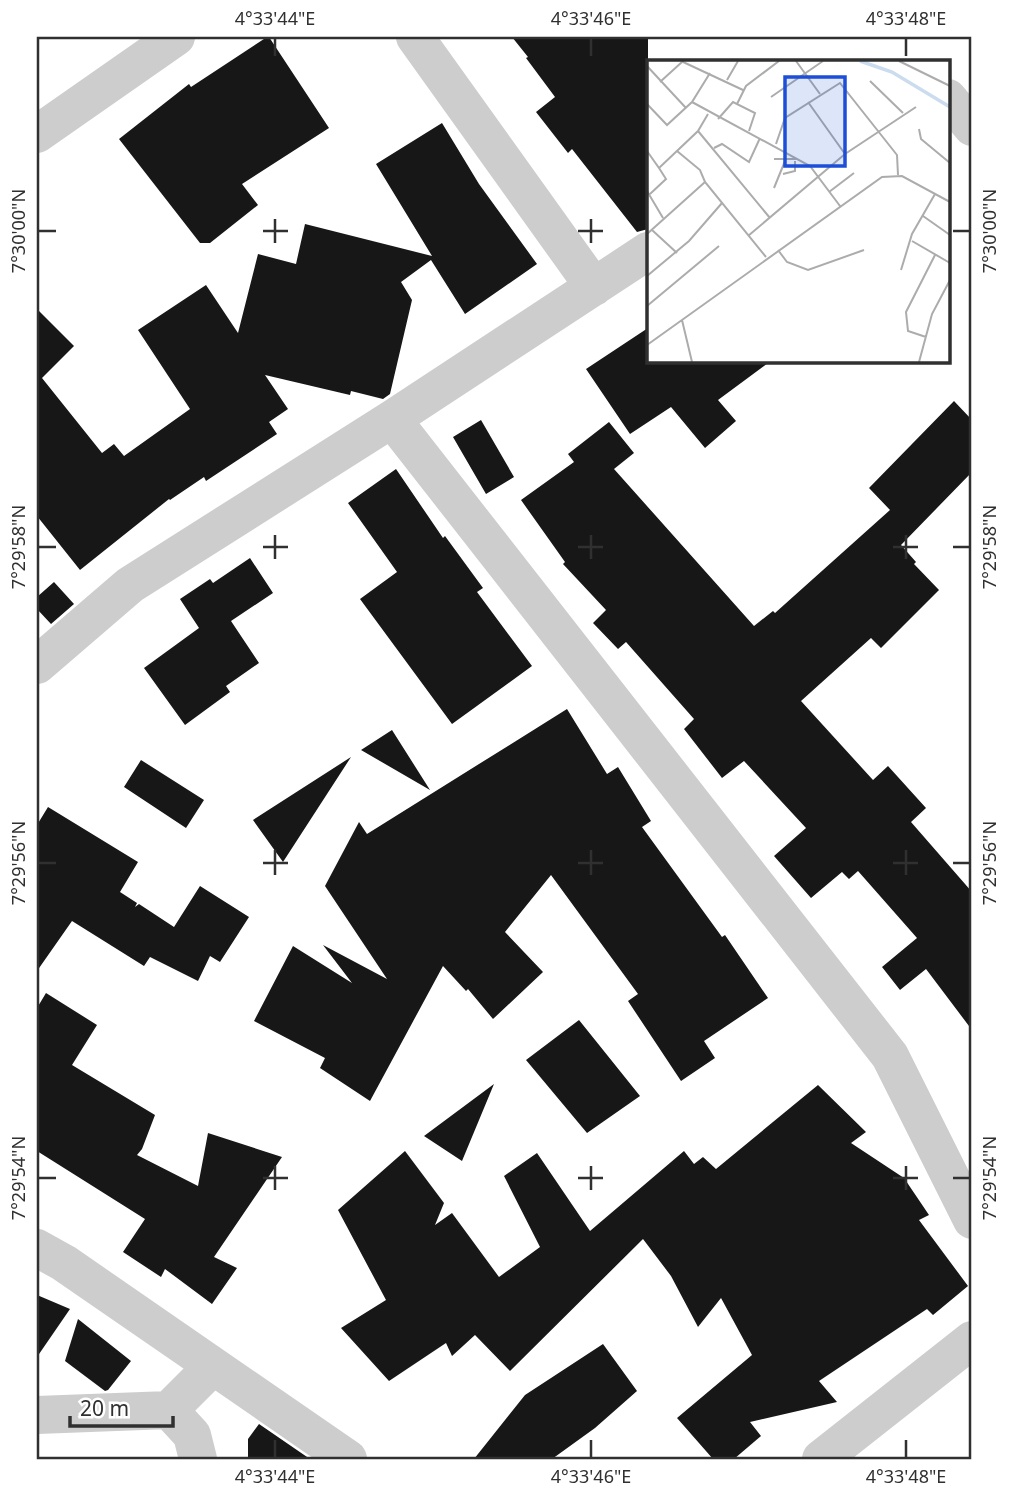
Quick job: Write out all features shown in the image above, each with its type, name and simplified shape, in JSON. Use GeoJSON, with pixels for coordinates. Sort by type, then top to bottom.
{"type":"FeatureCollection","features":[{"type":"Feature","properties":{"kind":"street"},"geometry":{"type":"LineString","coordinates":[[37,134],[176,37]]}},
{"type":"Feature","properties":{"kind":"street"},"geometry":{"type":"LineString","coordinates":[[415,37],[594,287]]}},
{"type":"Feature","properties":{"kind":"street"},"geometry":{"type":"LineString","coordinates":[[950,100],[972,127]]}},
{"type":"Feature","properties":{"kind":"street"},"geometry":{"type":"LineString","coordinates":[[37,664],[130,585],[392,419],[647,252]]}},
{"type":"Feature","properties":{"kind":"street"},"geometry":{"type":"LineString","coordinates":[[392,419],[890,1056],[972,1220]]}},
{"type":"Feature","properties":{"kind":"street"},"geometry":{"type":"LineString","coordinates":[[37,1248],[64,1263],[348,1459]]}},
{"type":"Feature","properties":{"kind":"street"},"geometry":{"type":"LineString","coordinates":[[821,1459],[972,1340]]}},
{"type":"Feature","properties":{"kind":"street"},"geometry":{"type":"LineString","coordinates":[[37,1415],[169,1410],[212,1367]]}},
{"type":"Feature","properties":{"kind":"street"},"geometry":{"type":"LineString","coordinates":[[169,1410],[192,1435],[198,1459]]}},
{"type":"Feature","properties":{"kind":"building"},"geometry":{"type":"Polygon","coordinates":[[[267,37],[329,128],[242,184],[258,205],[210,243],[200,243],[119,139],[189,84],[191,87],[267,37]]]}},
{"type":"Feature","properties":{"kind":"building"},"geometry":{"type":"Polygon","coordinates":[[[512,37],[648,37],[647,229],[637,232],[572,149],[568,153],[536,112],[555,97],[526,58],[528,57],[512,37]]]}},
{"type":"Feature","properties":{"kind":"building"},"geometry":{"type":"Polygon","coordinates":[[[442,123],[479,184],[537,264],[465,314],[431,260],[401,282],[412,300],[390,394],[383,399],[351,391],[350,395],[265,375],[288,409],[269,422],[277,434],[206,481],[204,477],[169,499],[80,570],[37,516],[37,309],[74,346],[42,378],[102,453],[114,444],[124,456],[190,409],[138,330],[206,285],[238,333],[258,254],[296,264],[305,224],[432,256],[376,164],[442,123]]]}},
{"type":"Feature","properties":{"kind":"building"},"geometry":{"type":"Polygon","coordinates":[[[647,329],[647,362],[769,362],[718,400],[736,421],[705,448],[671,407],[630,434],[586,369],[647,329]]]}},
{"type":"Feature","properties":{"kind":"building"},"geometry":{"type":"Polygon","coordinates":[[[954,401],[972,420],[972,472],[901,545],[916,562],[914,564],[939,590],[881,648],[871,638],[801,701],[873,780],[888,766],[926,808],[911,822],[972,892],[972,1030],[926,969],[900,990],[882,967],[917,938],[858,871],[849,879],[842,872],[811,898],[774,856],[806,828],[744,761],[722,778],[684,729],[694,719],[626,642],[618,649],[593,623],[606,610],[563,564],[565,562],[521,500],[574,462],[568,454],[609,422],[634,453],[614,469],[754,626],[773,611],[775,613],[890,510],[869,488],[954,401]]]}},
{"type":"Feature","properties":{"kind":"building"},"geometry":{"type":"Polygon","coordinates":[[[481,420],[514,477],[486,494],[453,437],[481,420]]]}},
{"type":"Feature","properties":{"kind":"building"},"geometry":{"type":"Polygon","coordinates":[[[396,469],[443,538],[445,536],[483,588],[477,592],[532,666],[452,724],[360,599],[397,572],[348,503],[396,469]]]}},
{"type":"Feature","properties":{"kind":"building"},"geometry":{"type":"Polygon","coordinates":[[[250,558],[273,593],[231,621],[259,663],[226,686],[230,692],[185,725],[144,668],[199,628],[180,599],[210,579],[213,583],[250,558]]]}},
{"type":"Feature","properties":{"kind":"building"},"geometry":{"type":"Polygon","coordinates":[[[54,582],[74,604],[51,624],[37,609],[37,597],[54,582]]]}},
{"type":"Feature","properties":{"kind":"building"},"geometry":{"type":"Polygon","coordinates":[[[567,709],[607,774],[618,767],[651,821],[642,827],[722,937],[725,935],[768,998],[704,1041],[715,1058],[681,1081],[628,1001],[638,994],[551,875],[505,932],[543,972],[493,1019],[468,989],[466,991],[443,966],[370,1101],[320,1068],[325,1058],[254,1021],[293,946],[352,983],[323,945],[387,979],[325,886],[359,822],[367,834],[567,709]]]}},
{"type":"Feature","properties":{"kind":"building"},"geometry":{"type":"Polygon","coordinates":[[[392,730],[430,790],[361,750],[392,730]]]}},
{"type":"Feature","properties":{"kind":"building"},"geometry":{"type":"Polygon","coordinates":[[[351,757],[283,862],[253,820],[351,757]]]}},
{"type":"Feature","properties":{"kind":"building"},"geometry":{"type":"Polygon","coordinates":[[[141,760],[204,800],[186,828],[124,787],[141,760]]]}},
{"type":"Feature","properties":{"kind":"building"},"geometry":{"type":"Polygon","coordinates":[[[48,807],[138,862],[120,892],[137,903],[135,907],[139,904],[174,927],[200,886],[249,917],[220,962],[210,956],[198,981],[150,957],[144,966],[72,921],[37,971],[37,825],[48,807]]]}},
{"type":"Feature","properties":{"kind":"building"},"geometry":{"type":"Polygon","coordinates":[[[46,993],[97,1025],[72,1065],[155,1115],[137,1155],[198,1186],[208,1133],[282,1157],[214,1257],[237,1268],[212,1304],[165,1269],[161,1277],[123,1252],[145,1219],[37,1151],[37,1008],[46,993]]]}},
{"type":"Feature","properties":{"kind":"building"},"geometry":{"type":"Polygon","coordinates":[[[579,1020],[640,1096],[587,1133],[526,1060],[579,1020]]]}},
{"type":"Feature","properties":{"kind":"building"},"geometry":{"type":"Polygon","coordinates":[[[494,1084],[462,1161],[424,1136],[494,1084]]]}},
{"type":"Feature","properties":{"kind":"building"},"geometry":{"type":"Polygon","coordinates":[[[818,1085],[866,1132],[851,1143],[904,1178],[929,1215],[919,1220],[968,1286],[933,1315],[927,1309],[819,1381],[837,1402],[750,1422],[761,1436],[734,1459],[713,1459],[677,1418],[752,1355],[721,1298],[698,1327],[671,1276],[643,1239],[510,1371],[475,1335],[452,1356],[446,1343],[389,1381],[341,1328],[386,1300],[338,1210],[405,1151],[444,1203],[435,1225],[452,1213],[499,1277],[540,1247],[504,1176],[537,1153],[590,1231],[684,1151],[694,1164],[703,1157],[716,1169],[818,1085]]]}},
{"type":"Feature","properties":{"kind":"building"},"geometry":{"type":"Polygon","coordinates":[[[37,1295],[70,1309],[37,1357],[37,1295]]]}},
{"type":"Feature","properties":{"kind":"building"},"geometry":{"type":"Polygon","coordinates":[[[78,1319],[131,1361],[108,1390],[105,1391],[65,1361],[78,1319]]]}},
{"type":"Feature","properties":{"kind":"building"},"geometry":{"type":"Polygon","coordinates":[[[603,1344],[637,1391],[595,1428],[552,1459],[474,1459],[525,1395],[603,1344]]]}},
{"type":"Feature","properties":{"kind":"building"},"geometry":{"type":"Polygon","coordinates":[[[259,1424],[310,1459],[248,1459],[248,1439],[259,1424]]]}}]}
